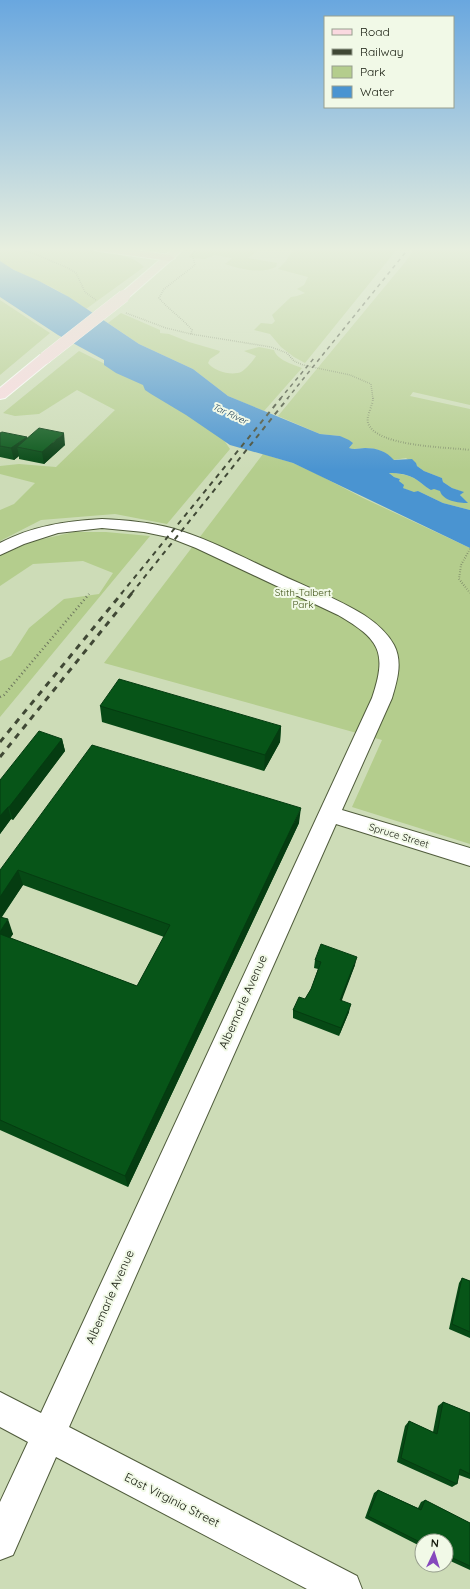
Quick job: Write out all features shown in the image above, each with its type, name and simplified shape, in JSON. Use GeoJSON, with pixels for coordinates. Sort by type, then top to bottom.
{"type":"FeatureCollection","features":[{"type":"Feature","properties":{"kind":"main road"},"geometry":{"type":"LineString","coordinates":[[0,395],[91,322]]}},
{"type":"Feature","properties":{"kind":"street","name":"Albemarle Avenue"},"geometry":{"type":"LineString","coordinates":[[0,550],[14,541],[31,534],[54,529],[98,524],[164,531],[183,537],[210,549],[365,622],[378,634],[384,644],[391,663],[387,685],[0,1542]]}},
{"type":"Feature","properties":{"kind":"street","name":"Spruce Street"},"geometry":{"type":"LineString","coordinates":[[329,814],[470,857]]}},
{"type":"Feature","properties":{"kind":"street","name":"East Virginia Street"},"geometry":{"type":"LineString","coordinates":[[0,1409],[344,1589]]}},
{"type":"Feature","properties":{"kind":"path"},"geometry":{"type":"LineString","coordinates":[[148,322],[190,334],[271,347],[287,353],[294,361],[303,365],[350,375],[367,381],[371,384],[373,391],[373,401],[368,418],[368,424],[380,435],[407,443],[458,447],[470,450]]}},
{"type":"Feature","properties":{"kind":"path"},"geometry":{"type":"LineString","coordinates":[[185,322],[192,330],[190,334]]}},
{"type":"Feature","properties":{"kind":"path"},"geometry":{"type":"LineString","coordinates":[[470,549],[461,565],[460,579],[470,593]]}},
{"type":"Feature","properties":{"kind":"path"},"geometry":{"type":"LineString","coordinates":[[0,697],[4,695],[89,594]]}},
{"type":"Feature","properties":{"kind":"green space"},"geometry":{"type":"Polygon","coordinates":[[[0,322],[34,322],[50,333],[0,375],[0,322]]]}},
{"type":"Feature","properties":{"kind":"green space"},"geometry":{"type":"Polygon","coordinates":[[[142,322],[160,330],[160,333],[169,334],[189,342],[220,351],[210,359],[208,363],[214,368],[223,372],[237,373],[243,371],[256,356],[244,351],[259,347],[274,350],[282,359],[302,368],[264,411],[228,396],[193,369],[139,344],[108,323],[142,322]]]}},
{"type":"Feature","properties":{"kind":"green space"},"geometry":{"type":"Polygon","coordinates":[[[274,322],[338,322],[305,363],[281,347],[270,334],[254,330],[261,323],[272,324],[274,322]]]}},
{"type":"Feature","properties":{"kind":"green space"},"geometry":{"type":"Polygon","coordinates":[[[355,322],[470,322],[470,405],[413,392],[410,396],[470,409],[470,510],[443,503],[418,491],[414,493],[403,488],[399,481],[400,479],[394,477],[388,472],[410,476],[431,489],[439,490],[457,501],[467,503],[460,495],[463,492],[452,488],[443,482],[442,478],[424,471],[406,458],[393,460],[387,454],[377,449],[348,448],[351,446],[340,436],[320,434],[278,416],[355,322]]]}},
{"type":"Feature","properties":{"kind":"green space"},"geometry":{"type":"Polygon","coordinates":[[[79,351],[141,382],[217,430],[230,449],[167,524],[115,514],[41,520],[0,541],[0,510],[14,504],[35,483],[0,474],[0,466],[19,464],[56,467],[115,410],[77,390],[39,414],[15,416],[3,413],[79,351]]]}},
{"type":"Feature","properties":{"kind":"green space","name":"Stith-Talbert Park"},"geometry":{"type":"Polygon","coordinates":[[[263,454],[293,463],[363,498],[470,548],[470,844],[352,807],[382,740],[104,663],[263,454]]]}},
{"type":"Feature","properties":{"kind":"green space"},"geometry":{"type":"Polygon","coordinates":[[[74,532],[106,532],[150,536],[0,717],[0,661],[11,656],[29,628],[64,599],[99,594],[113,573],[83,561],[33,564],[0,586],[0,555],[34,541],[74,532]]]}},
{"type":"Feature","properties":{"kind":"water","name":"Tar River"},"geometry":{"type":"Polygon","coordinates":[[[38,322],[106,322],[139,344],[193,369],[228,396],[320,434],[340,436],[353,443],[349,448],[377,449],[388,454],[394,460],[412,459],[417,466],[424,471],[442,478],[443,482],[452,488],[464,492],[460,495],[468,503],[456,502],[448,499],[444,497],[440,491],[427,488],[411,476],[389,473],[400,479],[399,481],[404,485],[403,488],[414,492],[418,491],[443,503],[470,510],[470,548],[293,463],[230,445],[186,415],[145,390],[143,385],[116,373],[104,365],[104,360],[58,335],[38,322]]]}},
{"type":"Feature","properties":{"kind":"building"},"geometry":{"type":"Polygon","coordinates":[[[39,428],[64,433],[42,452],[17,447],[39,428]]]}},
{"type":"Feature","properties":{"kind":"building"},"geometry":{"type":"Polygon","coordinates":[[[2,432],[27,437],[11,448],[0,446],[0,433],[2,432]]]}},
{"type":"Feature","properties":{"kind":"building"},"geometry":{"type":"Polygon","coordinates":[[[119,679],[281,726],[265,755],[100,706],[119,679]]]}},
{"type":"Feature","properties":{"kind":"building"},"geometry":{"type":"Polygon","coordinates":[[[39,731],[62,739],[9,807],[0,816],[0,780],[39,731]]]}},
{"type":"Feature","properties":{"kind":"building"},"geometry":{"type":"Polygon","coordinates":[[[92,745],[301,808],[125,1176],[0,1120],[0,934],[137,986],[170,925],[18,870],[0,897],[0,870],[92,745]]]}},
{"type":"Feature","properties":{"kind":"building"},"geometry":{"type":"Polygon","coordinates":[[[0,917],[8,919],[0,932],[0,917]]]}},
{"type":"Feature","properties":{"kind":"building"},"geometry":{"type":"Polygon","coordinates":[[[321,944],[357,957],[340,1000],[351,1004],[341,1028],[293,1010],[299,997],[305,999],[311,989],[321,962],[315,960],[321,944]]]}},
{"type":"Feature","properties":{"kind":"building"},"geometry":{"type":"Polygon","coordinates":[[[462,1278],[470,1281],[470,1332],[452,1324],[462,1278]]]}},
{"type":"Feature","properties":{"kind":"building"},"geometry":{"type":"Polygon","coordinates":[[[443,1402],[470,1413],[470,1474],[460,1469],[457,1484],[401,1458],[409,1421],[437,1434],[443,1402]]]}},
{"type":"Feature","properties":{"kind":"building"},"geometry":{"type":"Polygon","coordinates":[[[378,1490],[421,1510],[425,1500],[470,1523],[470,1566],[454,1559],[454,1533],[414,1533],[414,1539],[368,1516],[378,1490]]]}},
{"type":"Feature","properties":{"kind":"railway"},"geometry":{"type":"LineString","coordinates":[[287,399],[349,322]]}},
{"type":"Feature","properties":{"kind":"railway"},"geometry":{"type":"LineString","coordinates":[[280,399],[315,357]]}},
{"type":"Feature","properties":{"kind":"railway"},"geometry":{"type":"LineString","coordinates":[[121,594],[281,398]]}},
{"type":"Feature","properties":{"kind":"railway"},"geometry":{"type":"LineString","coordinates":[[131,594],[288,398]]}},
{"type":"Feature","properties":{"kind":"railway"},"geometry":{"type":"LineString","coordinates":[[0,742],[122,593]]}},
{"type":"Feature","properties":{"kind":"railway"},"geometry":{"type":"LineString","coordinates":[[0,757],[132,593]]}}]}
